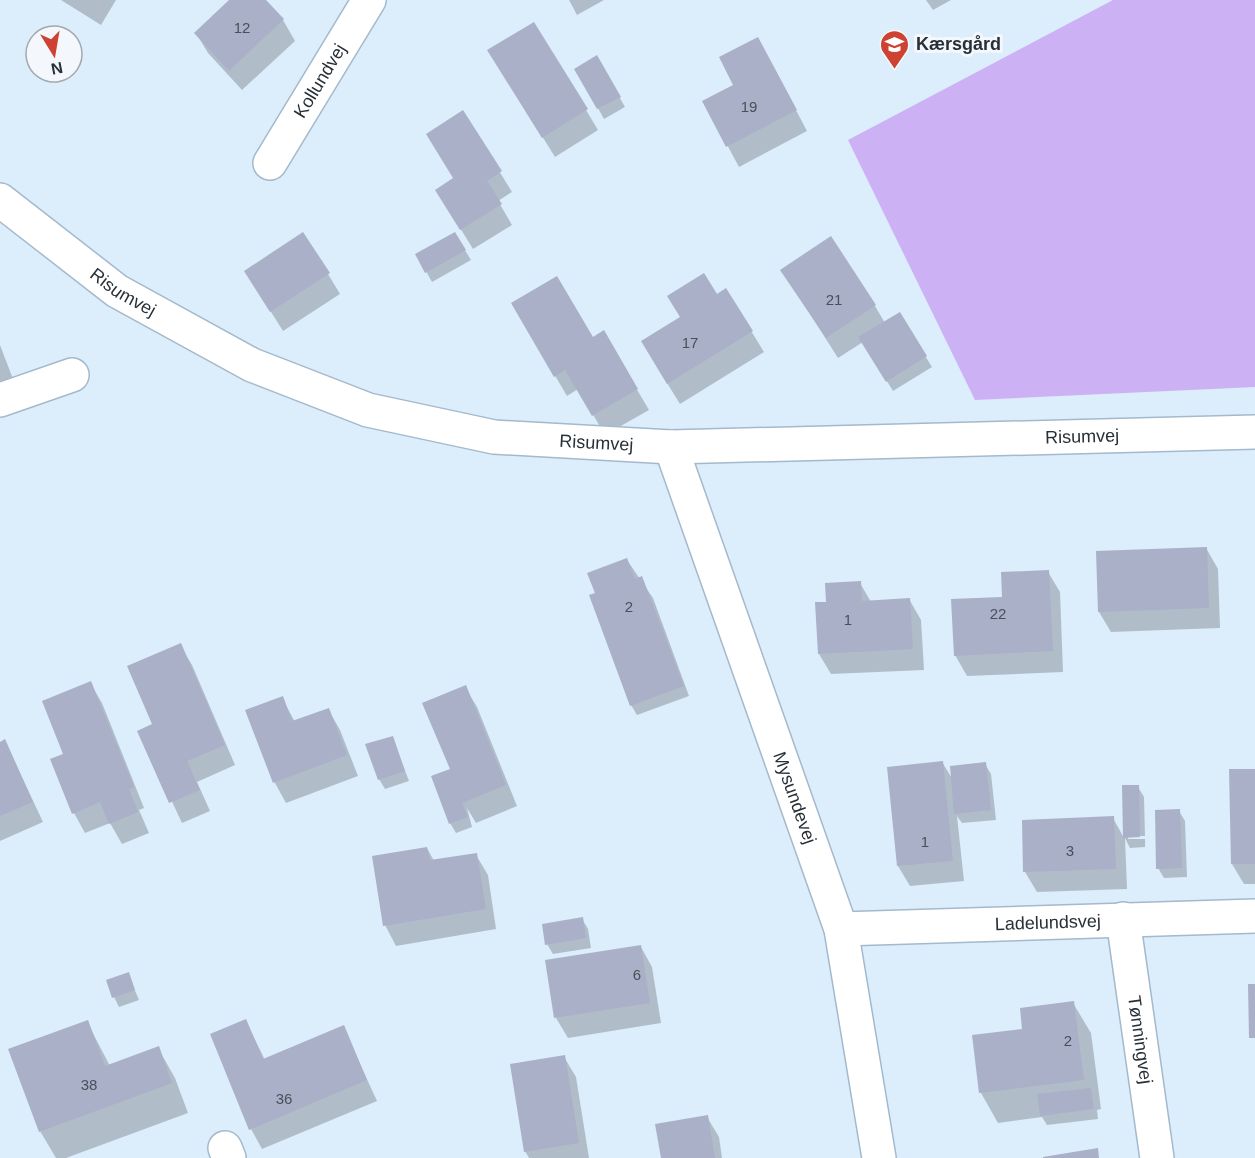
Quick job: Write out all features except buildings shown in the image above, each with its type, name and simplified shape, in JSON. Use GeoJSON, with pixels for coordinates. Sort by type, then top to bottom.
{"type":"FeatureCollection","features":[{"type":"Feature","properties":{"kind":"street","name":"Kollundvej"},"geometry":{"type":"LineString","coordinates":[[270,163],[369,0]]}},
{"type":"Feature","properties":{"kind":"street","name":"Risumvej"},"geometry":{"type":"LineString","coordinates":[[0,200],[117,291],[252,364],[368,410],[494,437],[671,447],[1255,432]]}},
{"type":"Feature","properties":{"kind":"street"},"geometry":{"type":"LineString","coordinates":[[0,400],[72,375]]}},
{"type":"Feature","properties":{"kind":"street","name":"Mysundevej"},"geometry":{"type":"LineString","coordinates":[[671,447],[841,929],[879,1158]]}},
{"type":"Feature","properties":{"kind":"street","name":"Ladelundsvej"},"geometry":{"type":"LineString","coordinates":[[841,929],[1255,916]]}},
{"type":"Feature","properties":{"kind":"street","name":"Tønningvej"},"geometry":{"type":"LineString","coordinates":[[1123,919],[1157,1158]]}},
{"type":"Feature","properties":{"kind":"shaded area"},"geometry":{"type":"Polygon","coordinates":[[[1113,0],[1255,0],[1255,387],[975,400],[848,140],[1113,0]]]}},
{"type":"Feature","properties":{"kind":"place","name":"Kærsgård"},"geometry":{"type":"Point","coordinates":[895,70]}}]}
